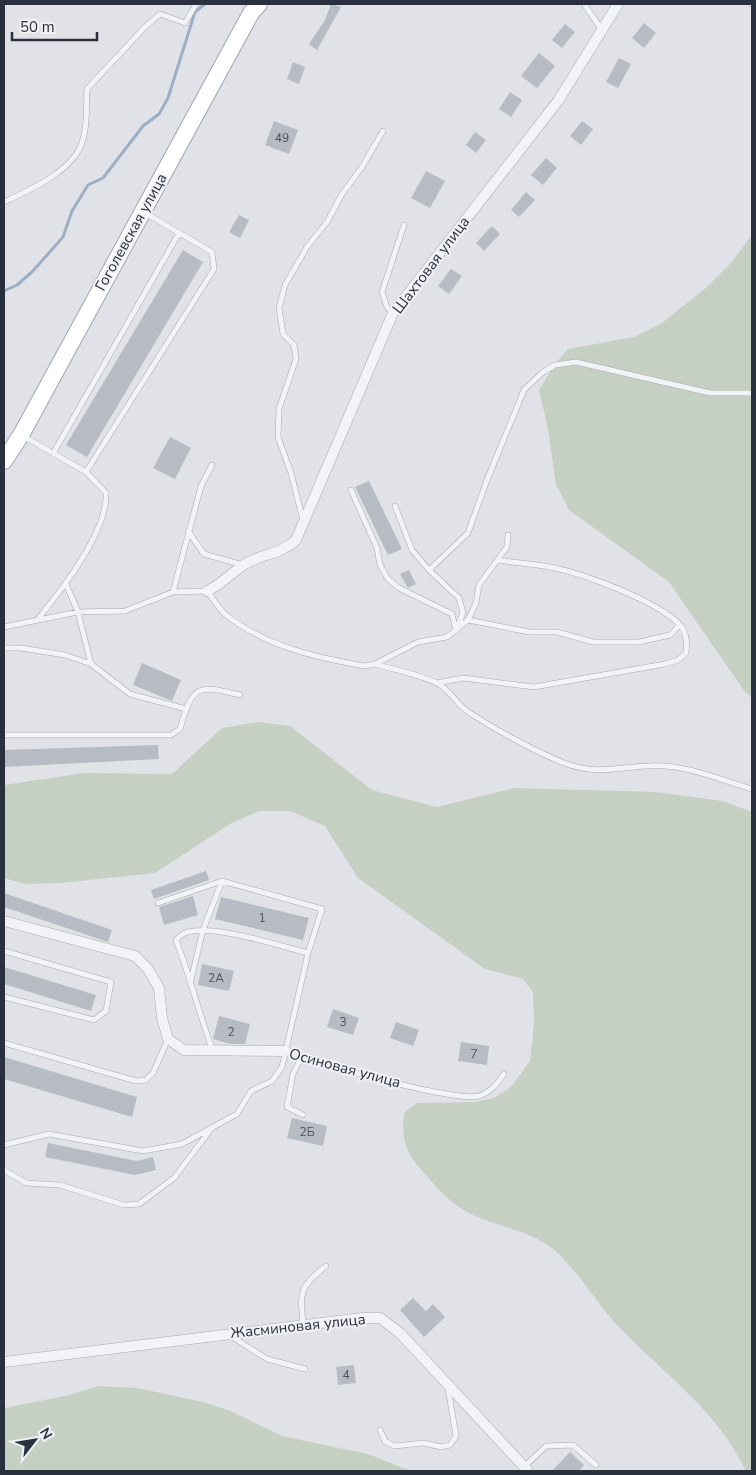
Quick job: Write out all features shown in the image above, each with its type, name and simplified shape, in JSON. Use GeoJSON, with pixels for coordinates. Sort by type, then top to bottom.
{"type":"FeatureCollection","features":[{"type":"Feature","properties":{"kind":"main road","name":"Гоголевская улица"},"geometry":{"type":"LineString","coordinates":[[4,461],[21,435],[251,13],[259,4]]}},
{"type":"Feature","properties":{"kind":"street","name":"Шахтовая улица"},"geometry":{"type":"LineString","coordinates":[[206,591],[221,584],[243,565],[289,546],[298,537],[393,313],[558,102],[618,4]]}},
{"type":"Feature","properties":{"kind":"street"},"geometry":{"type":"LineString","coordinates":[[4,921],[135,956],[148,969],[160,988],[162,1018],[168,1039]]}},
{"type":"Feature","properties":{"kind":"street","name":"Осиновая улица"},"geometry":{"type":"LineString","coordinates":[[168,1039],[184,1050],[213,1052],[286,1051]]}},
{"type":"Feature","properties":{"kind":"street","name":"Жасминовая улица"},"geometry":{"type":"LineString","coordinates":[[4,1362],[226,1333],[362,1318],[380,1318],[400,1333],[526,1469]]}},
{"type":"Feature","properties":{"kind":"lane"},"geometry":{"type":"LineString","coordinates":[[4,202],[40,186],[66,165],[78,151],[83,140],[86,125],[87,89],[145,27],[160,14],[185,23],[196,4]]}},
{"type":"Feature","properties":{"kind":"lane"},"geometry":{"type":"LineString","coordinates":[[584,4],[602,31]]}},
{"type":"Feature","properties":{"kind":"lane"},"geometry":{"type":"LineString","coordinates":[[304,523],[291,473],[278,437],[279,409],[296,359],[294,345],[283,334],[279,308],[285,285],[307,247],[327,222],[342,194],[362,168],[383,131]]}},
{"type":"Feature","properties":{"kind":"lane"},"geometry":{"type":"LineString","coordinates":[[86,472],[214,269],[212,252],[142,211]]}},
{"type":"Feature","properties":{"kind":"lane"},"geometry":{"type":"LineString","coordinates":[[393,313],[387,307],[382,292],[404,225]]}},
{"type":"Feature","properties":{"kind":"lane"},"geometry":{"type":"LineString","coordinates":[[54,452],[179,233]]}},
{"type":"Feature","properties":{"kind":"lane"},"geometry":{"type":"LineString","coordinates":[[429,570],[468,533],[486,480],[524,390],[542,372],[555,365],[576,362],[710,393],[752,393]]}},
{"type":"Feature","properties":{"kind":"lane"},"geometry":{"type":"LineString","coordinates":[[21,435],[54,452],[86,472],[106,493],[106,503],[96,531],[66,584],[37,620]]}},
{"type":"Feature","properties":{"kind":"lane"},"geometry":{"type":"LineString","coordinates":[[173,592],[201,486],[212,464]]}},
{"type":"Feature","properties":{"kind":"lane"},"geometry":{"type":"LineString","coordinates":[[351,490],[377,548],[380,565],[388,579],[399,588],[452,614],[456,631]]}},
{"type":"Feature","properties":{"kind":"lane"},"geometry":{"type":"LineString","coordinates":[[395,506],[412,550],[429,570],[459,598],[463,613],[456,631]]}},
{"type":"Feature","properties":{"kind":"lane"},"geometry":{"type":"LineString","coordinates":[[188,531],[204,554],[243,565]]}},
{"type":"Feature","properties":{"kind":"lane"},"geometry":{"type":"LineString","coordinates":[[4,627],[78,612],[125,611],[173,592],[206,591],[225,614],[258,636],[306,653],[365,666],[375,664],[418,642],[440,639],[456,631],[468,620],[476,603],[480,585],[507,546],[508,535]]}},
{"type":"Feature","properties":{"kind":"lane"},"geometry":{"type":"LineString","coordinates":[[437,683],[463,678],[534,687],[665,664],[678,660],[686,653],[688,639],[680,625],[651,604],[588,578],[555,568],[498,560]]}},
{"type":"Feature","properties":{"kind":"lane"},"geometry":{"type":"LineString","coordinates":[[66,584],[78,612],[91,664]]}},
{"type":"Feature","properties":{"kind":"lane"},"geometry":{"type":"LineString","coordinates":[[468,620],[529,632],[557,632],[593,642],[639,642],[670,635],[680,625]]}},
{"type":"Feature","properties":{"kind":"lane"},"geometry":{"type":"LineString","coordinates":[[4,648],[21,648],[64,655],[91,664],[130,694],[186,709]]}},
{"type":"Feature","properties":{"kind":"lane"},"geometry":{"type":"LineString","coordinates":[[375,664],[437,683],[465,709],[482,721],[563,762],[586,770],[599,771],[662,766],[682,767],[752,789]]}},
{"type":"Feature","properties":{"kind":"lane"},"geometry":{"type":"LineString","coordinates":[[4,735],[170,735],[180,729],[186,709],[196,692],[208,687],[240,695]]}},
{"type":"Feature","properties":{"kind":"lane"},"geometry":{"type":"LineString","coordinates":[[191,980],[203,930],[222,881]]}},
{"type":"Feature","properties":{"kind":"lane"},"geometry":{"type":"LineString","coordinates":[[4,1144],[49,1134],[144,1151],[182,1144],[237,1114],[251,1091],[272,1081],[282,1067],[308,953],[322,909],[222,881],[158,903]]}},
{"type":"Feature","properties":{"kind":"lane"},"geometry":{"type":"LineString","coordinates":[[213,1052],[202,1022],[191,980],[176,940],[185,933],[203,930],[229,934],[308,953]]}},
{"type":"Feature","properties":{"kind":"lane"},"geometry":{"type":"LineString","coordinates":[[4,951],[111,982],[106,1011],[94,1020],[4,997]]}},
{"type":"Feature","properties":{"kind":"lane"},"geometry":{"type":"LineString","coordinates":[[4,1043],[136,1081],[146,1080],[153,1074],[168,1039]]}},
{"type":"Feature","properties":{"kind":"lane","name":"Осиновая улица"},"geometry":{"type":"LineString","coordinates":[[286,1051],[301,1058],[454,1095],[478,1096],[495,1088],[504,1074]]}},
{"type":"Feature","properties":{"kind":"lane"},"geometry":{"type":"LineString","coordinates":[[301,1058],[293,1074],[287,1107],[303,1115]]}},
{"type":"Feature","properties":{"kind":"lane"},"geometry":{"type":"LineString","coordinates":[[4,1170],[26,1183],[60,1185],[124,1205],[139,1204],[174,1178],[212,1128]]}},
{"type":"Feature","properties":{"kind":"lane"},"geometry":{"type":"LineString","coordinates":[[303,1324],[301,1296],[308,1280],[326,1266]]}},
{"type":"Feature","properties":{"kind":"lane"},"geometry":{"type":"LineString","coordinates":[[226,1333],[267,1358],[305,1369]]}},
{"type":"Feature","properties":{"kind":"lane"},"geometry":{"type":"LineString","coordinates":[[380,1430],[386,1441],[394,1446],[424,1443],[441,1447],[450,1445],[456,1436],[447,1385]]}},
{"type":"Feature","properties":{"kind":"lane"},"geometry":{"type":"LineString","coordinates":[[526,1469],[546,1446],[573,1445],[596,1464]]}},
{"type":"Feature","properties":{"kind":"green space"},"geometry":{"type":"Polygon","coordinates":[[[752,235],[752,697],[745,692],[669,582],[569,510],[556,485],[548,429],[539,390],[554,365],[568,349],[634,337],[662,323],[707,287],[730,264],[752,235]]]}},
{"type":"Feature","properties":{"kind":"green space"},"geometry":{"type":"Polygon","coordinates":[[[258,722],[290,726],[372,790],[437,807],[514,788],[656,792],[723,801],[752,812],[752,1471],[746,1471],[734,1449],[705,1411],[619,1327],[571,1267],[553,1249],[544,1242],[522,1232],[477,1217],[449,1200],[409,1153],[403,1131],[404,1113],[417,1103],[475,1102],[494,1098],[511,1087],[530,1061],[534,1024],[533,992],[523,979],[485,969],[358,878],[325,826],[290,811],[259,811],[230,824],[155,873],[61,883],[25,884],[4,878],[4,785],[84,773],[172,774],[222,728],[258,722]]]}},
{"type":"Feature","properties":{"kind":"green space"},"geometry":{"type":"Polygon","coordinates":[[[99,1386],[137,1388],[203,1402],[228,1410],[282,1436],[368,1454],[411,1471],[4,1471],[4,1408],[65,1396],[99,1386]]]}},
{"type":"Feature","properties":{"kind":"building"},"geometry":{"type":"Polygon","coordinates":[[[331,4],[341,7],[317,50],[309,44],[325,20],[331,4]]]}},
{"type":"Feature","properties":{"kind":"building"},"geometry":{"type":"Polygon","coordinates":[[[644,23],[656,33],[644,48],[632,38],[644,23]]]}},
{"type":"Feature","properties":{"kind":"building"},"geometry":{"type":"Polygon","coordinates":[[[565,24],[575,32],[562,48],[552,40],[565,24]]]}},
{"type":"Feature","properties":{"kind":"building"},"geometry":{"type":"Polygon","coordinates":[[[539,53],[555,66],[537,88],[521,76],[539,53]]]}},
{"type":"Feature","properties":{"kind":"building"},"geometry":{"type":"Polygon","coordinates":[[[619,58],[631,64],[618,88],[606,82],[619,58]]]}},
{"type":"Feature","properties":{"kind":"building"},"geometry":{"type":"Polygon","coordinates":[[[293,62],[305,67],[299,84],[287,79],[293,62]]]}},
{"type":"Feature","properties":{"kind":"building"},"geometry":{"type":"Polygon","coordinates":[[[510,92],[522,100],[511,117],[499,109],[510,92]]]}},
{"type":"Feature","properties":{"kind":"building"},"geometry":{"type":"Polygon","coordinates":[[[274,121],[298,130],[289,154],[265,145],[274,121]]]}},
{"type":"Feature","properties":{"kind":"building"},"geometry":{"type":"Polygon","coordinates":[[[582,121],[593,129],[581,145],[570,136],[582,121]]]}},
{"type":"Feature","properties":{"kind":"building"},"geometry":{"type":"Polygon","coordinates":[[[475,132],[486,140],[476,153],[466,145],[475,132]]]}},
{"type":"Feature","properties":{"kind":"building"},"geometry":{"type":"Polygon","coordinates":[[[546,158],[557,168],[543,185],[531,175],[546,158]]]}},
{"type":"Feature","properties":{"kind":"building"},"geometry":{"type":"Polygon","coordinates":[[[426,171],[445,181],[430,208],[411,198],[426,171]]]}},
{"type":"Feature","properties":{"kind":"building"},"geometry":{"type":"Polygon","coordinates":[[[526,192],[535,200],[519,217],[511,210],[526,192]]]}},
{"type":"Feature","properties":{"kind":"building"},"geometry":{"type":"Polygon","coordinates":[[[239,215],[249,220],[240,238],[229,232],[239,215]]]}},
{"type":"Feature","properties":{"kind":"building"},"geometry":{"type":"Polygon","coordinates":[[[492,226],[500,234],[484,251],[476,243],[492,226]]]}},
{"type":"Feature","properties":{"kind":"building"},"geometry":{"type":"Polygon","coordinates":[[[183,250],[203,262],[87,457],[66,445],[183,250]]]}},
{"type":"Feature","properties":{"kind":"building"},"geometry":{"type":"Polygon","coordinates":[[[451,269],[462,276],[449,294],[438,286],[451,269]]]}},
{"type":"Feature","properties":{"kind":"building"},"geometry":{"type":"Polygon","coordinates":[[[170,437],[191,448],[175,479],[153,468],[170,437]]]}},
{"type":"Feature","properties":{"kind":"building"},"geometry":{"type":"Polygon","coordinates":[[[369,481],[402,549],[388,555],[355,487],[369,481]]]}},
{"type":"Feature","properties":{"kind":"building"},"geometry":{"type":"Polygon","coordinates":[[[409,570],[416,584],[408,588],[400,574],[409,570]]]}},
{"type":"Feature","properties":{"kind":"building"},"geometry":{"type":"Polygon","coordinates":[[[142,663],[181,680],[172,701],[133,685],[142,663]]]}},
{"type":"Feature","properties":{"kind":"building"},"geometry":{"type":"Polygon","coordinates":[[[158,745],[159,759],[4,767],[4,750],[158,745]]]}},
{"type":"Feature","properties":{"kind":"building"},"geometry":{"type":"Polygon","coordinates":[[[206,871],[209,880],[154,899],[151,890],[206,871]]]}},
{"type":"Feature","properties":{"kind":"building"},"geometry":{"type":"Polygon","coordinates":[[[4,893],[112,930],[108,942],[4,907],[4,893]]]}},
{"type":"Feature","properties":{"kind":"building"},"geometry":{"type":"Polygon","coordinates":[[[193,896],[198,915],[164,925],[159,907],[193,896]]]}},
{"type":"Feature","properties":{"kind":"building"},"geometry":{"type":"Polygon","coordinates":[[[221,897],[309,918],[303,940],[215,919],[221,897]]]}},
{"type":"Feature","properties":{"kind":"building"},"geometry":{"type":"Polygon","coordinates":[[[202,964],[234,971],[229,991],[198,985],[202,964]]]}},
{"type":"Feature","properties":{"kind":"building"},"geometry":{"type":"Polygon","coordinates":[[[4,967],[96,995],[91,1011],[4,984],[4,967]]]}},
{"type":"Feature","properties":{"kind":"building"},"geometry":{"type":"Polygon","coordinates":[[[333,1009],[359,1018],[353,1035],[327,1027],[333,1009]]]}},
{"type":"Feature","properties":{"kind":"building"},"geometry":{"type":"Polygon","coordinates":[[[219,1016],[250,1024],[245,1044],[230,1044],[213,1039],[219,1016]]]}},
{"type":"Feature","properties":{"kind":"building"},"geometry":{"type":"Polygon","coordinates":[[[396,1022],[419,1030],[413,1046],[390,1038],[396,1022]]]}},
{"type":"Feature","properties":{"kind":"building"},"geometry":{"type":"Polygon","coordinates":[[[461,1042],[489,1046],[487,1065],[458,1061],[461,1042]]]}},
{"type":"Feature","properties":{"kind":"building"},"geometry":{"type":"Polygon","coordinates":[[[4,1057],[137,1097],[132,1117],[4,1079],[4,1057]]]}},
{"type":"Feature","properties":{"kind":"building"},"geometry":{"type":"Polygon","coordinates":[[[292,1118],[327,1126],[323,1146],[287,1138],[292,1118]]]}},
{"type":"Feature","properties":{"kind":"building"},"geometry":{"type":"Polygon","coordinates":[[[48,1143],[137,1161],[153,1157],[156,1170],[135,1175],[45,1157],[48,1143]]]}},
{"type":"Feature","properties":{"kind":"building"},"geometry":{"type":"Polygon","coordinates":[[[413,1298],[426,1311],[433,1304],[445,1317],[424,1337],[400,1310],[413,1298]]]}},
{"type":"Feature","properties":{"kind":"building"},"geometry":{"type":"Polygon","coordinates":[[[354,1365],[356,1383],[338,1385],[336,1367],[354,1365]]]}},
{"type":"Feature","properties":{"kind":"building"},"geometry":{"type":"Polygon","coordinates":[[[570,1452],[584,1465],[579,1471],[552,1471],[570,1452]]]}},
{"type":"Feature","properties":{"kind":"waterway"},"geometry":{"type":"LineString","coordinates":[[4,291],[17,285],[32,272],[63,237],[72,211],[88,185],[103,178],[143,126],[159,114],[168,98],[195,12],[205,4]]}}]}
